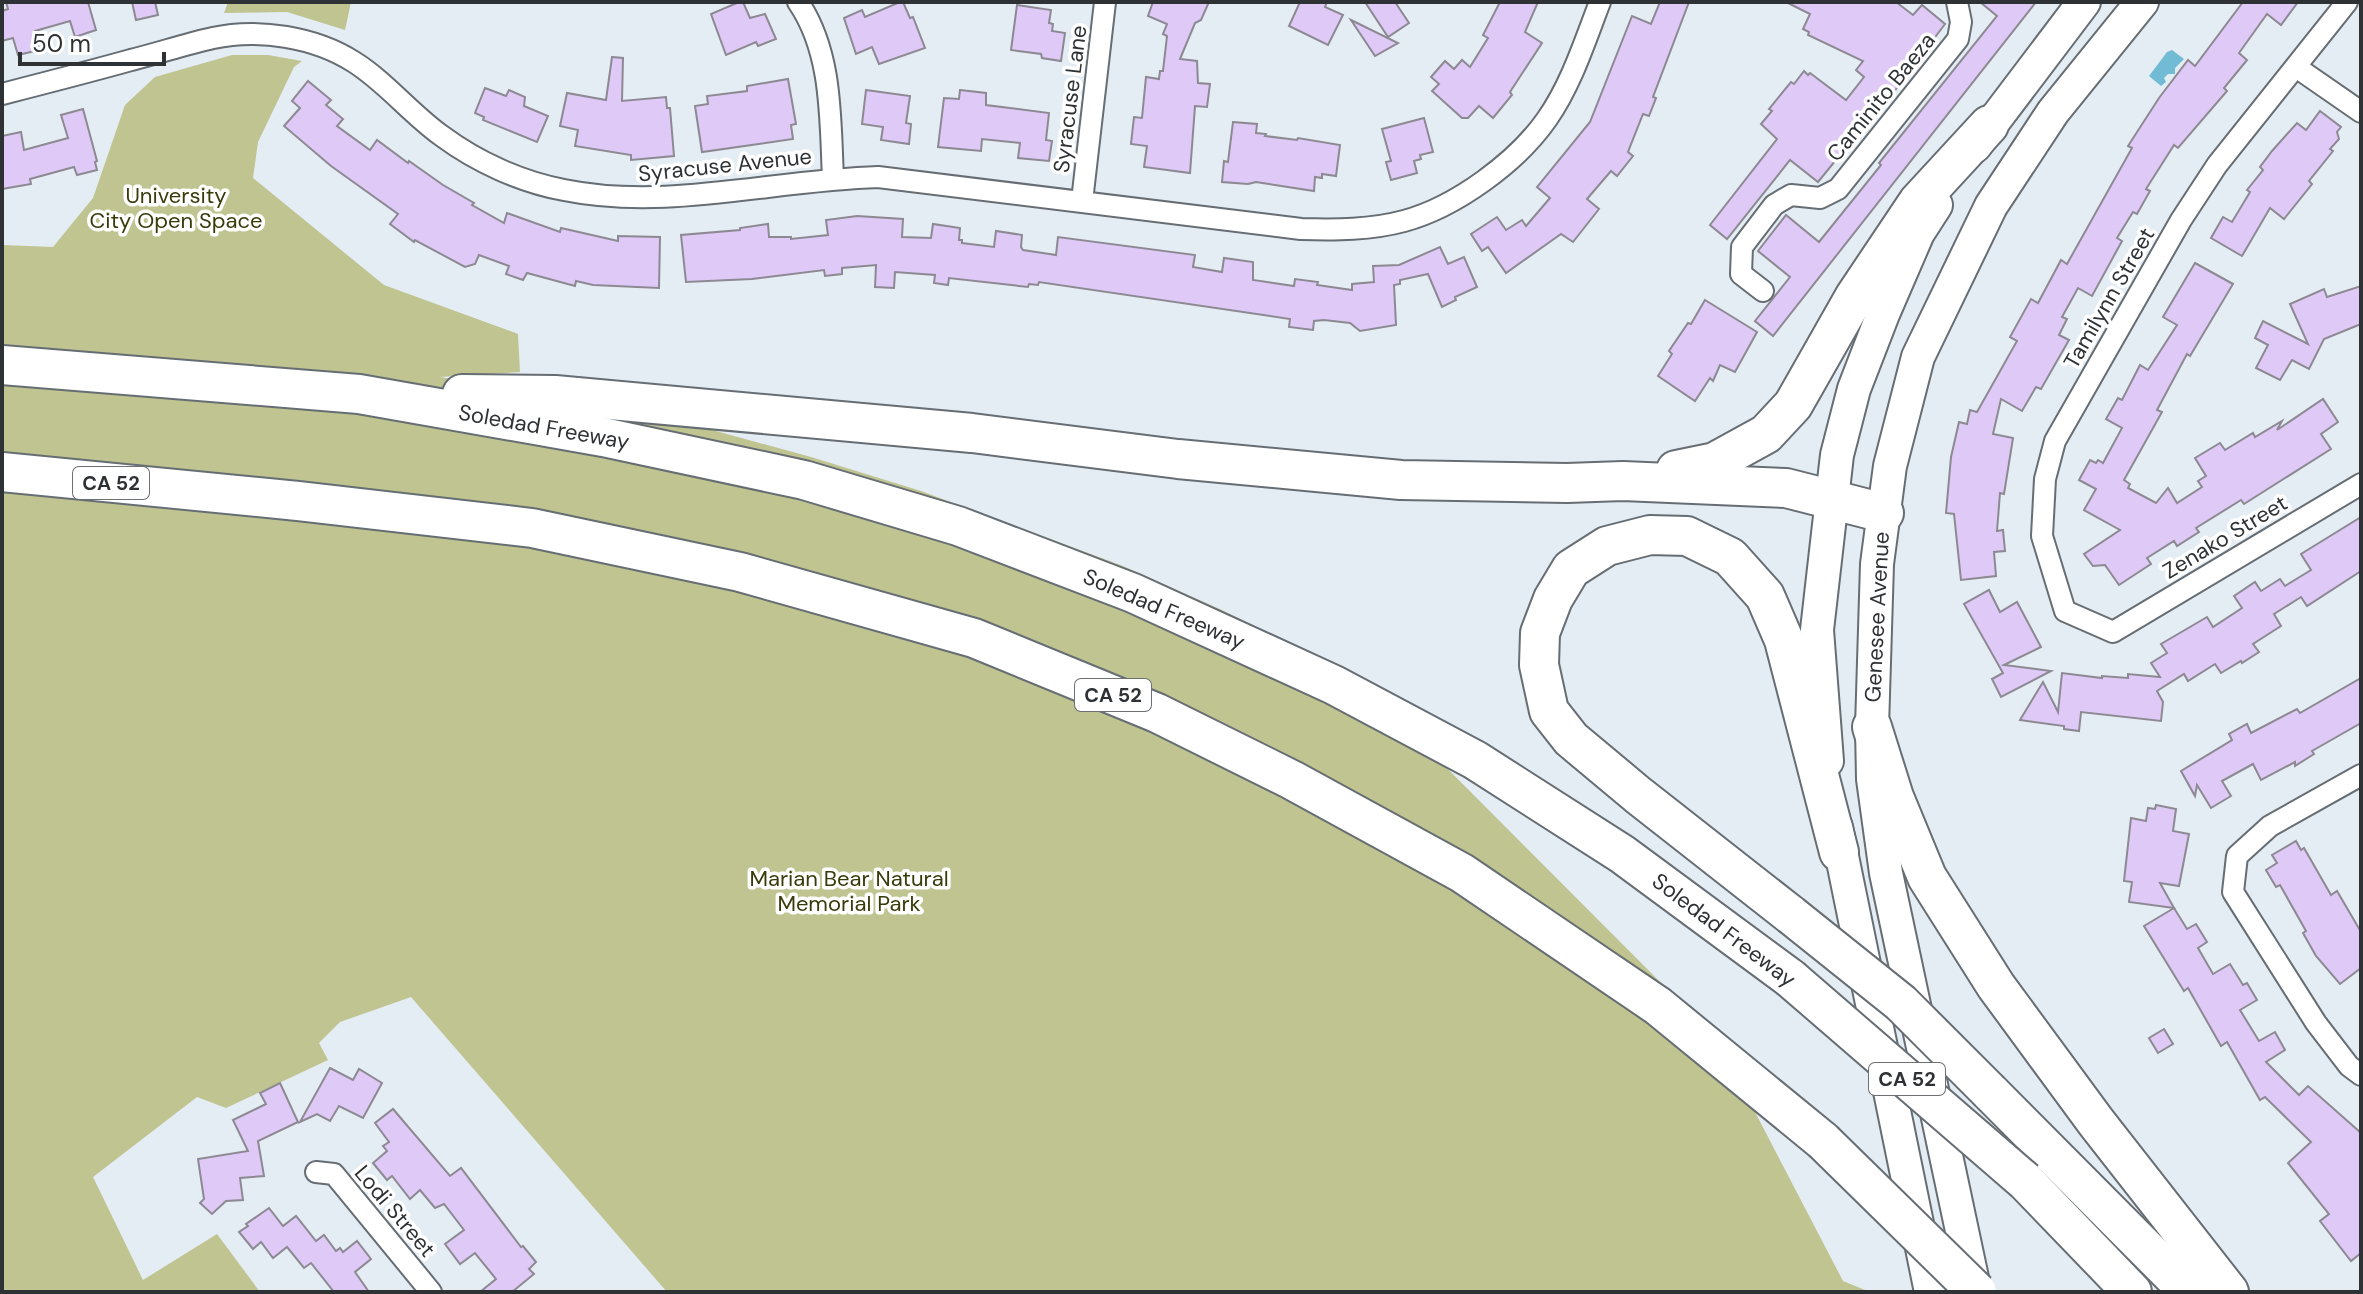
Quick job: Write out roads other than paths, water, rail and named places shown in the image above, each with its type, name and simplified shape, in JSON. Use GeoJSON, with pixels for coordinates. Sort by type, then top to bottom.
{"type":"FeatureCollection","features":[{"type":"Feature","properties":{"kind":"highway"},"geometry":{"type":"LineString","coordinates":[[1623,481],[1715,462],[1766,434],[1793,405],[1855,296],[1918,202],[1989,125]]}},
{"type":"Feature","properties":{"kind":"highway","name":"Soledad Freeway"},"geometry":{"type":"LineString","coordinates":[[2,365],[359,394],[603,437],[804,480],[958,526],[1133,593],[1334,685],[1475,760],[1622,854],[1790,978],[2025,1181],[2132,1292]]}},
{"type":"Feature","properties":{"kind":"highway"},"geometry":{"type":"LineString","coordinates":[[359,394],[555,395],[972,433],[1178,459],[1401,480],[1623,481],[1786,488],[1884,513]]}},
{"type":"Feature","properties":{"kind":"highway","name":"CA 52"},"geometry":{"type":"LineString","coordinates":[[2,472],[532,528],[740,572],[974,638],[1157,713],[1292,780],[1462,873],[1658,1006],[1823,1141],[1976,1292]]}},
{"type":"Feature","properties":{"kind":"highway"},"geometry":{"type":"LineString","coordinates":[[1839,852],[1784,640],[1765,596],[1730,557],[1687,536],[1650,535],[1607,546],[1571,569],[1553,599],[1540,633],[1539,665],[1549,711],[1571,739],[1901,1003],[2189,1292]]}},
{"type":"Feature","properties":{"kind":"highway"},"geometry":{"type":"LineString","coordinates":[[1872,727],[1894,797],[1927,877],[2005,998],[2096,1122],[2229,1292]]}},
{"type":"Feature","properties":{"kind":"main road"},"geometry":{"type":"LineString","coordinates":[[1931,1292],[1839,852],[1827,758],[1817,630],[1837,455],[1854,389],[1918,233],[1989,125],[2084,2]]}},
{"type":"Feature","properties":{"kind":"main road","name":"Genesee Avenue"},"geometry":{"type":"LineString","coordinates":[[1976,1292],[1886,873],[1873,779],[1877,564],[1890,466],[1918,357],[1991,206],[2053,112],[2129,7]]}},
{"type":"Feature","properties":{"kind":"street"},"geometry":{"type":"LineString","coordinates":[[798,2],[823,59],[833,178]]}},
{"type":"Feature","properties":{"kind":"street","name":"Syracuse Lane"},"geometry":{"type":"LineString","coordinates":[[1082,201],[1105,2]]}},
{"type":"Feature","properties":{"kind":"street","name":"Syracuse Avenue"},"geometry":{"type":"LineString","coordinates":[[2,94],[216,37],[254,35],[317,44],[355,62],[443,137],[505,172],[562,190],[628,199],[833,178],[878,177],[1301,229],[1350,230],[1405,221],[1447,203],[1482,182],[1516,153],[1547,119],[1578,59],[1600,2]]}},
{"type":"Feature","properties":{"kind":"street","name":"Caminito Baeza"},"geometry":{"type":"LineString","coordinates":[[1763,291],[1741,274],[1742,247],[1774,205],[1791,195],[1820,198],[1838,189],[1958,39],[1961,22],[1957,2]]}},
{"type":"Feature","properties":{"kind":"street","name":"Tamilynn Street"},"geometry":{"type":"LineString","coordinates":[[2113,632],[2065,611],[2042,536],[2045,479],[2055,441],[2181,220],[2217,165],[2347,2]]}},
{"type":"Feature","properties":{"kind":"street"},"geometry":{"type":"LineString","coordinates":[[2296,67],[2361,112]]}},
{"type":"Feature","properties":{"kind":"street","name":"Zenako Street"},"geometry":{"type":"LineString","coordinates":[[2113,632],[2361,484]]}},
{"type":"Feature","properties":{"kind":"street"},"geometry":{"type":"LineString","coordinates":[[2361,775],[2270,826],[2237,856],[2233,892],[2316,1023],[2349,1066],[2361,1075]]}},
{"type":"Feature","properties":{"kind":"street","name":"Lodi Street"},"geometry":{"type":"LineString","coordinates":[[316,1172],[334,1174],[431,1292]]}},
{"type":"Feature","properties":{"kind":"water"},"geometry":{"type":"Polygon","coordinates":[[[2172,50],[2184,59],[2175,68],[2175,74],[2164,78],[2166,82],[2161,86],[2149,76],[2167,52],[2172,50]]]}},
{"type":"Feature","properties":{"kind":"park label","name":"University City Open Space"},"geometry":{"type":"Point","coordinates":[176,208]}},
{"type":"Feature","properties":{"kind":"park label","name":"Marian Bear Natural Memorial Park"},"geometry":{"type":"Point","coordinates":[849,890]}}]}
